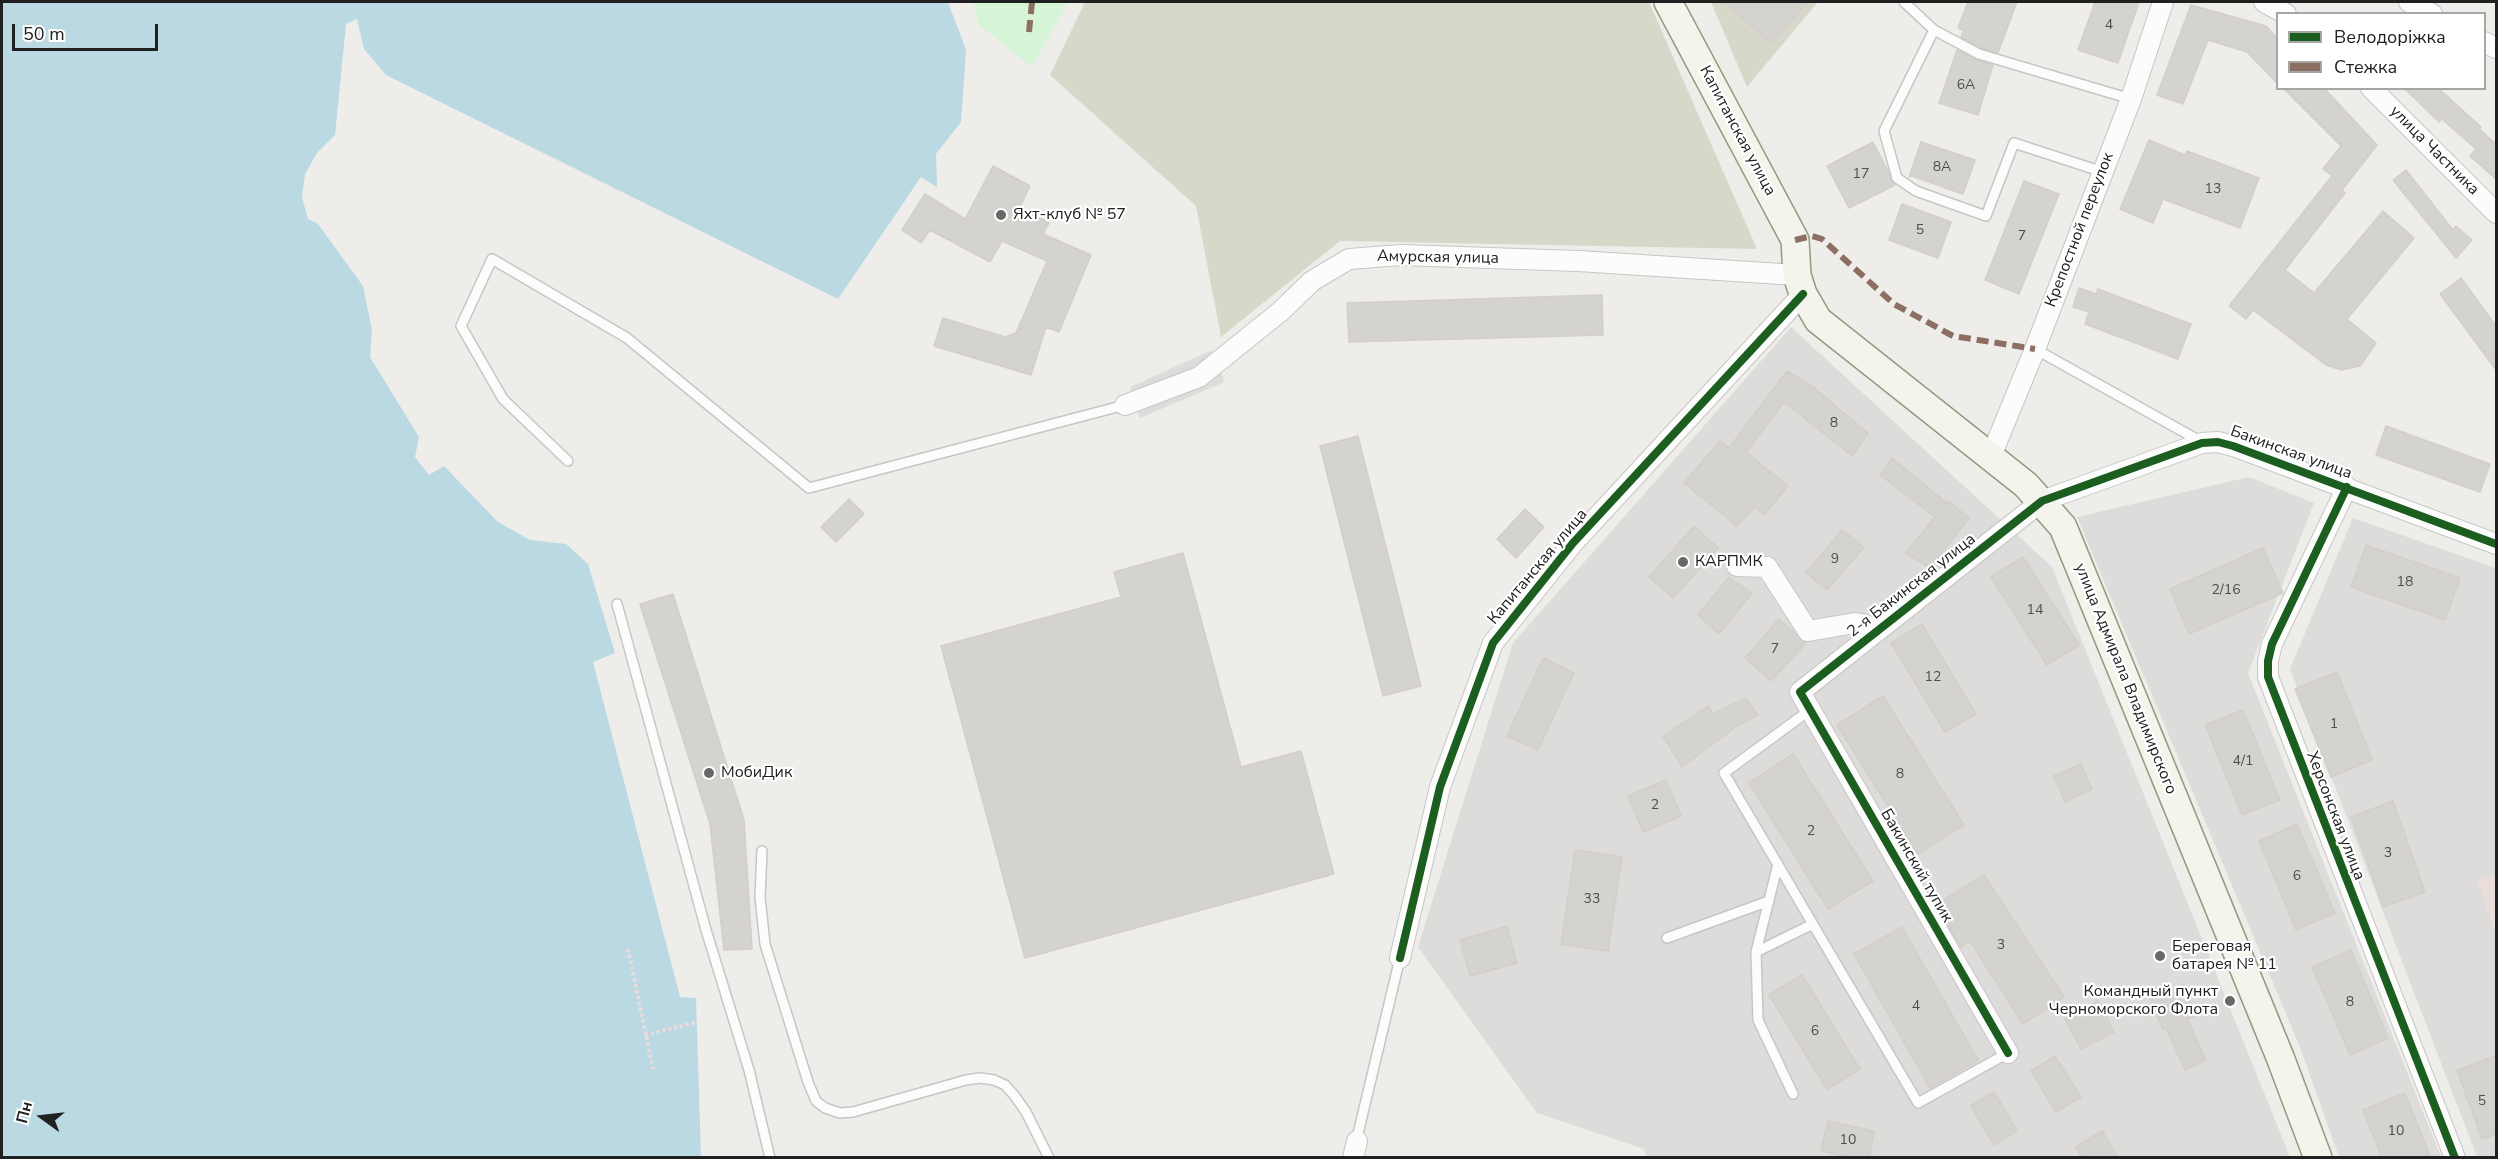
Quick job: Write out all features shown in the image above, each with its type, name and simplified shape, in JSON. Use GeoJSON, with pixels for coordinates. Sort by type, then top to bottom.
{"type":"FeatureCollection","features":[{"type":"Feature","properties":{"kind":"main road","name":"Капитанская улица"},"geometry":{"type":"LineString","coordinates":[[1668,2],[1795,240],[1800,285]]}},
{"type":"Feature","properties":{"kind":"main road","name":"улица Адмирала Владимирского"},"geometry":{"type":"LineString","coordinates":[[1800,285],[1818,320],[2026,485],[2063,527],[2280,1057],[2318,1158]]}},
{"type":"Feature","properties":{"kind":"street","name":"Крепостной переулок"},"geometry":{"type":"LineString","coordinates":[[1990,456],[2035,349],[2131,99],[2163,2]]}},
{"type":"Feature","properties":{"kind":"street"},"geometry":{"type":"LineString","coordinates":[[2264,2],[2282,12]]}},
{"type":"Feature","properties":{"kind":"street"},"geometry":{"type":"LineString","coordinates":[[2409,2],[2428,12]]}},
{"type":"Feature","properties":{"kind":"street","name":"улица Частника"},"geometry":{"type":"LineString","coordinates":[[2373,90],[2496,213]]}},
{"type":"Feature","properties":{"kind":"street","name":"Амурская улица"},"geometry":{"type":"LineString","coordinates":[[1125,405],[1199,377],[1281,311],[1312,281],[1349,259],[1401,255],[1578,261],[1800,285]]}},
{"type":"Feature","properties":{"kind":"street","name":"Капитанская улица"},"geometry":{"type":"LineString","coordinates":[[1400,958],[1440,787],[1493,643],[1573,543],[1800,285]]}},
{"type":"Feature","properties":{"kind":"street","name":"Бакинская улица"},"geometry":{"type":"LineString","coordinates":[[2042,501],[2202,442],[2218,442],[2347,487],[2496,544]]}},
{"type":"Feature","properties":{"kind":"street","name":"Херсонская улица"},"geometry":{"type":"LineString","coordinates":[[2347,487],[2272,644],[2268,661],[2268,677],[2455,1158]]}},
{"type":"Feature","properties":{"kind":"street","name":"2-я Бакинская улица"},"geometry":{"type":"LineString","coordinates":[[1800,692],[2042,501]]}},
{"type":"Feature","properties":{"kind":"street"},"geometry":{"type":"LineString","coordinates":[[1737,566],[1767,567],[1808,631],[1855,623],[1880,628]]}},
{"type":"Feature","properties":{"kind":"street","name":"Бакинский тупик"},"geometry":{"type":"LineString","coordinates":[[1800,692],[2008,1053]]}},
{"type":"Feature","properties":{"kind":"lane"},"geometry":{"type":"LineString","coordinates":[[1904,2],[1934,30],[1979,54],[2131,99]]}},
{"type":"Feature","properties":{"kind":"lane"},"geometry":{"type":"LineString","coordinates":[[1934,30],[1884,131],[1898,178],[1916,190],[1986,216],[2014,143],[2103,172]]}},
{"type":"Feature","properties":{"kind":"lane"},"geometry":{"type":"LineString","coordinates":[[568,462],[503,399],[461,326],[492,259],[627,338],[809,488],[1125,405]]}},
{"type":"Feature","properties":{"kind":"lane"},"geometry":{"type":"LineString","coordinates":[[2035,349],[2202,442]]}},
{"type":"Feature","properties":{"kind":"lane"},"geometry":{"type":"LineString","coordinates":[[617,604],[706,930],[748,1070],[770,1158]]}},
{"type":"Feature","properties":{"kind":"lane"},"geometry":{"type":"LineString","coordinates":[[1810,710],[1724,773],[1918,1103],[2008,1053]]}},
{"type":"Feature","properties":{"kind":"lane"},"geometry":{"type":"LineString","coordinates":[[762,851],[760,897],[765,944],[816,1101],[825,1108],[840,1113],[853,1112],[966,1080],[980,1078],[994,1080],[1005,1085],[1020,1103],[1049,1158]]}},
{"type":"Feature","properties":{"kind":"lane"},"geometry":{"type":"LineString","coordinates":[[1778,864],[1756,952],[1758,1020],[1793,1094]]}},
{"type":"Feature","properties":{"kind":"lane"},"geometry":{"type":"LineString","coordinates":[[1667,938],[1769,901]]}},
{"type":"Feature","properties":{"kind":"lane"},"geometry":{"type":"LineString","coordinates":[[1756,952],[1814,924]]}},
{"type":"Feature","properties":{"kind":"lane"},"geometry":{"type":"LineString","coordinates":[[1353,1152],[1400,958]]}},
{"type":"Feature","properties":{"kind":"path"},"geometry":{"type":"LineString","coordinates":[[628,949],[653,1069]]}},
{"type":"Feature","properties":{"kind":"path"},"geometry":{"type":"LineString","coordinates":[[645,1035],[697,1022]]}},
{"type":"Feature","properties":{"kind":"shaded area"},"geometry":{"type":"Polygon","coordinates":[[[1085,2],[1649,2],[1757,249],[1340,241],[1221,337],[1196,206],[1050,75],[1085,2]]]}},
{"type":"Feature","properties":{"kind":"shaded area"},"geometry":{"type":"Polygon","coordinates":[[[1711,2],[1818,2],[1747,87],[1711,2]]]}},
{"type":"Feature","properties":{"kind":"shaded area"},"geometry":{"type":"Polygon","coordinates":[[[1791,327],[2052,567],[2290,1157],[1647,1157],[1644,1149],[1537,1113],[1418,947],[1513,643],[1791,327]]]}},
{"type":"Feature","properties":{"kind":"shaded area"},"geometry":{"type":"Polygon","coordinates":[[[1212,350],[1225,382],[1140,418],[1130,387],[1212,350]]]}},
{"type":"Feature","properties":{"kind":"shaded area"},"geometry":{"type":"Polygon","coordinates":[[[2249,477],[2314,503],[2248,673],[2441,1157],[2339,1157],[2300,1047],[2077,517],[2249,477]]]}},
{"type":"Feature","properties":{"kind":"shaded area"},"geometry":{"type":"Polygon","coordinates":[[[2353,518],[2496,568],[2496,874],[2478,881],[2496,932],[2496,1157],[2477,1157],[2290,669],[2353,518]]]}},
{"type":"Feature","properties":{"kind":"shaded area"},"geometry":{"type":"Polygon","coordinates":[[[2496,874],[2496,932],[2478,881],[2496,874]]]}},
{"type":"Feature","properties":{"kind":"green space"},"geometry":{"type":"Polygon","coordinates":[[[973,2],[1068,2],[1032,67],[978,24],[973,2]]]}},
{"type":"Feature","properties":{"kind":"water"},"geometry":{"type":"Polygon","coordinates":[[[2,2],[948,2],[966,50],[961,122],[936,154],[937,187],[921,177],[838,299],[386,75],[364,49],[357,19],[346,24],[335,135],[317,153],[305,174],[302,197],[308,219],[318,224],[363,286],[372,330],[370,357],[419,437],[415,457],[429,475],[444,466],[498,522],[530,540],[566,544],[588,564],[615,653],[593,662],[680,997],[696,998],[701,1157],[2,1157],[2,2]]]}},
{"type":"Feature","properties":{"kind":"building"},"geometry":{"type":"Polygon","coordinates":[[[1724,2],[1808,2],[1771,43],[1724,2]]]}},
{"type":"Feature","properties":{"kind":"building"},"geometry":{"type":"Polygon","coordinates":[[[1968,2],[2017,2],[1998,53],[1961,37],[1964,30],[1958,28],[1968,2]]]}},
{"type":"Feature","properties":{"kind":"building"},"geometry":{"type":"Polygon","coordinates":[[[2095,2],[2139,2],[2118,63],[2078,50],[2095,2]]]}},
{"type":"Feature","properties":{"kind":"building"},"geometry":{"type":"Polygon","coordinates":[[[2191,5],[2266,26],[2276,37],[2276,82],[2247,52],[2208,40],[2183,104],[2157,95],[2191,5]]]}},
{"type":"Feature","properties":{"kind":"building"},"geometry":{"type":"Polygon","coordinates":[[[1957,50],[1976,60],[1993,65],[1978,115],[1939,103],[1957,50]]]}},
{"type":"Feature","properties":{"kind":"building"},"geometry":{"type":"Polygon","coordinates":[[[2285,90],[2326,90],[2377,145],[2342,190],[2345,193],[2285,270],[2314,293],[2383,211],[2414,238],[2347,319],[2376,343],[2360,366],[2341,370],[2326,365],[2253,310],[2246,319],[2229,306],[2332,176],[2323,169],[2341,146],[2285,90]]]}},
{"type":"Feature","properties":{"kind":"building"},"geometry":{"type":"Polygon","coordinates":[[[2406,90],[2440,90],[2481,127],[2479,129],[2496,144],[2496,179],[2470,156],[2476,149],[2442,119],[2439,122],[2406,90]]]}},
{"type":"Feature","properties":{"kind":"building"},"geometry":{"type":"Polygon","coordinates":[[[2149,140],[2185,155],[2187,151],[2259,178],[2240,228],[2163,199],[2153,223],[2120,209],[2149,140]]]}},
{"type":"Feature","properties":{"kind":"building"},"geometry":{"type":"Polygon","coordinates":[[[1873,142],[1895,185],[1849,208],[1827,166],[1873,142]]]}},
{"type":"Feature","properties":{"kind":"building"},"geometry":{"type":"Polygon","coordinates":[[[1921,142],[1975,160],[1963,194],[1912,176],[1909,177],[1921,142]]]}},
{"type":"Feature","properties":{"kind":"building"},"geometry":{"type":"Polygon","coordinates":[[[993,166],[1030,186],[1020,207],[1049,223],[1043,234],[1091,255],[1059,332],[1046,327],[1031,375],[934,346],[943,318],[1005,337],[1016,333],[1047,261],[1002,241],[990,262],[930,230],[921,243],[902,230],[925,194],[965,219],[993,166]]]}},
{"type":"Feature","properties":{"kind":"building"},"geometry":{"type":"Polygon","coordinates":[[[2406,170],[2453,230],[2456,226],[2472,240],[2456,258],[2393,180],[2406,170]]]}},
{"type":"Feature","properties":{"kind":"building"},"geometry":{"type":"Polygon","coordinates":[[[2024,181],[2059,194],[2019,294],[1985,280],[2024,181]]]}},
{"type":"Feature","properties":{"kind":"building"},"geometry":{"type":"Polygon","coordinates":[[[1902,204],[1951,222],[1938,258],[1889,240],[1902,204]]]}},
{"type":"Feature","properties":{"kind":"building"},"geometry":{"type":"Polygon","coordinates":[[[2461,278],[2496,326],[2496,370],[2440,294],[2461,278]]]}},
{"type":"Feature","properties":{"kind":"building"},"geometry":{"type":"Polygon","coordinates":[[[2079,288],[2096,294],[2098,289],[2191,324],[2178,359],[2085,324],[2089,312],[2073,307],[2079,288]]]}},
{"type":"Feature","properties":{"kind":"building"},"geometry":{"type":"Polygon","coordinates":[[[1602,295],[1603,335],[1349,342],[1347,303],[1602,295]]]}},
{"type":"Feature","properties":{"kind":"building"},"geometry":{"type":"Polygon","coordinates":[[[1787,371],[1813,387],[1868,433],[1852,456],[1784,402],[1746,452],[1788,486],[1764,515],[1755,507],[1737,526],[1684,483],[1720,441],[1729,448],[1787,371]]]}},
{"type":"Feature","properties":{"kind":"building"},"geometry":{"type":"Polygon","coordinates":[[[2386,426],[2490,464],[2480,492],[2376,455],[2386,426]]]}},
{"type":"Feature","properties":{"kind":"building"},"geometry":{"type":"Polygon","coordinates":[[[1358,436],[1421,686],[1383,696],[1320,446],[1358,436]]]}},
{"type":"Feature","properties":{"kind":"building"},"geometry":{"type":"Polygon","coordinates":[[[1892,458],[1969,518],[1930,568],[1906,553],[1935,517],[1880,475],[1892,458]]]}},
{"type":"Feature","properties":{"kind":"building"},"geometry":{"type":"Polygon","coordinates":[[[849,499],[864,514],[836,542],[821,527],[849,499]]]}},
{"type":"Feature","properties":{"kind":"building"},"geometry":{"type":"Polygon","coordinates":[[[1525,509],[1544,527],[1516,558],[1497,539],[1525,509]]]}},
{"type":"Feature","properties":{"kind":"building","name":"КАРПМК"},"geometry":{"type":"Polygon","coordinates":[[[1694,526],[1718,548],[1673,598],[1649,577],[1694,526]]]}},
{"type":"Feature","properties":{"kind":"building"},"geometry":{"type":"Polygon","coordinates":[[[1842,530],[1864,547],[1827,590],[1806,573],[1842,530]]]}},
{"type":"Feature","properties":{"kind":"building"},"geometry":{"type":"Polygon","coordinates":[[[2366,545],[2460,578],[2445,620],[2351,587],[2366,545]]]}},
{"type":"Feature","properties":{"kind":"building"},"geometry":{"type":"Polygon","coordinates":[[[2263,548],[2283,593],[2189,634],[2170,589],[2263,548]]]}},
{"type":"Feature","properties":{"kind":"building"},"geometry":{"type":"Polygon","coordinates":[[[1183,553],[1241,767],[1301,751],[1334,874],[1025,958],[941,646],[1121,597],[1114,572],[1183,553]]]}},
{"type":"Feature","properties":{"kind":"building"},"geometry":{"type":"Polygon","coordinates":[[[2023,557],[2079,645],[2047,665],[1991,577],[2023,557]]]}},
{"type":"Feature","properties":{"kind":"building"},"geometry":{"type":"Polygon","coordinates":[[[1729,577],[1752,593],[1719,634],[1698,615],[1729,577]]]}},
{"type":"Feature","properties":{"kind":"building"},"geometry":{"type":"Polygon","coordinates":[[[673,594],[744,820],[752,949],[724,950],[710,824],[640,604],[673,594]]]}},
{"type":"Feature","properties":{"kind":"building"},"geometry":{"type":"Polygon","coordinates":[[[1779,619],[1806,643],[1771,681],[1745,658],[1779,619]]]}},
{"type":"Feature","properties":{"kind":"building"},"geometry":{"type":"Polygon","coordinates":[[[1922,624],[1976,714],[1945,732],[1891,643],[1922,624]]]}},
{"type":"Feature","properties":{"kind":"building"},"geometry":{"type":"Polygon","coordinates":[[[1543,658],[1574,673],[1538,750],[1507,736],[1543,658]]]}},
{"type":"Feature","properties":{"kind":"building"},"geometry":{"type":"Polygon","coordinates":[[[2337,672],[2372,760],[2331,777],[2295,689],[2337,672]]]}},
{"type":"Feature","properties":{"kind":"building"},"geometry":{"type":"Polygon","coordinates":[[[1883,696],[1964,825],[1918,854],[1837,725],[1883,696]]]}},
{"type":"Feature","properties":{"kind":"building"},"geometry":{"type":"Polygon","coordinates":[[[1746,698],[1758,715],[1737,726],[1682,767],[1663,736],[1708,706],[1713,714],[1746,698]]]}},
{"type":"Feature","properties":{"kind":"building"},"geometry":{"type":"Polygon","coordinates":[[[2243,710],[2280,800],[2242,815],[2205,725],[2243,710]]]}},
{"type":"Feature","properties":{"kind":"building"},"geometry":{"type":"Polygon","coordinates":[[[1793,754],[1873,881],[1828,909],[1749,783],[1793,754]]]}},
{"type":"Feature","properties":{"kind":"building"},"geometry":{"type":"Polygon","coordinates":[[[2081,764],[2092,789],[2065,802],[2054,776],[2081,764]]]}},
{"type":"Feature","properties":{"kind":"building"},"geometry":{"type":"Polygon","coordinates":[[[1666,780],[1681,816],[1643,832],[1628,796],[1666,780]]]}},
{"type":"Feature","properties":{"kind":"building"},"geometry":{"type":"Polygon","coordinates":[[[2393,801],[2425,892],[2383,907],[2351,817],[2393,801]]]}},
{"type":"Feature","properties":{"kind":"building"},"geometry":{"type":"Polygon","coordinates":[[[2297,824],[2335,913],[2296,930],[2259,841],[2297,824]]]}},
{"type":"Feature","properties":{"kind":"building"},"geometry":{"type":"Polygon","coordinates":[[[1575,850],[1622,857],[1608,951],[1561,944],[1575,850]]]}},
{"type":"Feature","properties":{"kind":"building"},"geometry":{"type":"Polygon","coordinates":[[[1984,875],[2064,997],[2023,1024],[1970,941],[1961,947],[1936,905],[1984,875]]]}},
{"type":"Feature","properties":{"kind":"building"},"geometry":{"type":"Polygon","coordinates":[[[1507,926],[1517,963],[1470,976],[1460,940],[1507,926]]]}},
{"type":"Feature","properties":{"kind":"building"},"geometry":{"type":"Polygon","coordinates":[[[1902,927],[1978,1060],[1930,1088],[1854,954],[1902,927]]]}},
{"type":"Feature","properties":{"kind":"building"},"geometry":{"type":"Polygon","coordinates":[[[2351,950],[2388,1038],[2350,1055],[2312,967],[2351,950]]]}},
{"type":"Feature","properties":{"kind":"building"},"geometry":{"type":"Polygon","coordinates":[[[1802,975],[1860,1069],[1827,1089],[1769,995],[1802,975]]]}},
{"type":"Feature","properties":{"kind":"building"},"geometry":{"type":"Polygon","coordinates":[[[2184,985],[2196,1016],[2187,1019],[2206,1060],[2185,1070],[2166,1028],[2163,1030],[2150,999],[2184,985]]]}},
{"type":"Feature","properties":{"kind":"building"},"geometry":{"type":"Polygon","coordinates":[[[2098,1001],[2114,1032],[2081,1049],[2065,1019],[2098,1001]]]}},
{"type":"Feature","properties":{"kind":"building"},"geometry":{"type":"Polygon","coordinates":[[[2055,1056],[2081,1097],[2056,1112],[2031,1071],[2055,1056]]]}},
{"type":"Feature","properties":{"kind":"building"},"geometry":{"type":"Polygon","coordinates":[[[2496,1056],[2496,1134],[2482,1139],[2457,1070],[2496,1056]]]}},
{"type":"Feature","properties":{"kind":"building"},"geometry":{"type":"Polygon","coordinates":[[[1994,1092],[2017,1131],[1994,1145],[1971,1106],[1994,1092]]]}},
{"type":"Feature","properties":{"kind":"building"},"geometry":{"type":"Polygon","coordinates":[[[2405,1093],[2431,1158],[2382,1158],[2363,1110],[2405,1093]]]}},
{"type":"Feature","properties":{"kind":"building"},"geometry":{"type":"Polygon","coordinates":[[[1828,1121],[1874,1131],[1869,1158],[1853,1158],[1821,1151],[1828,1121]]]}},
{"type":"Feature","properties":{"kind":"building"},"geometry":{"type":"Polygon","coordinates":[[[2102,1131],[2118,1158],[2082,1158],[2076,1147],[2102,1131]]]}},
{"type":"Feature","properties":{"kind":"marked path"},"geometry":{"type":"LineString","coordinates":[[1029,32],[1032,2]]}},
{"type":"Feature","properties":{"kind":"marked path"},"geometry":{"type":"LineString","coordinates":[[1795,240],[1812,236],[1822,239],[1894,304],[1953,336],[2035,349]]}},
{"type":"Feature","properties":{"kind":"cycle path"},"geometry":{"type":"LineString","coordinates":[[1400,958],[1440,787],[1493,643],[1573,543],[1803,294]]}},
{"type":"Feature","properties":{"kind":"cycle path"},"geometry":{"type":"LineString","coordinates":[[2008,1053],[1800,692],[2042,501],[2202,443],[2218,442],[2233,446],[2496,544]]}},
{"type":"Feature","properties":{"kind":"cycle path"},"geometry":{"type":"LineString","coordinates":[[2347,487],[2272,644],[2268,661],[2268,677],[2455,1158]]}},
{"type":"Feature","properties":{"kind":"place","name":"Яхт-клуб № 57"},"geometry":{"type":"Point","coordinates":[1001,215]}},
{"type":"Feature","properties":{"kind":"place","name":"КАРПМК"},"geometry":{"type":"Point","coordinates":[1683,562]}},
{"type":"Feature","properties":{"kind":"place","name":"МобиДик"},"geometry":{"type":"Point","coordinates":[709,773]}},
{"type":"Feature","properties":{"kind":"place","name":"Береговая батарея № 11"},"geometry":{"type":"Point","coordinates":[2160,956]}},
{"type":"Feature","properties":{"kind":"place","name":"Командный пункт Черноморского Флота"},"geometry":{"type":"Point","coordinates":[2230,1001]}}]}
